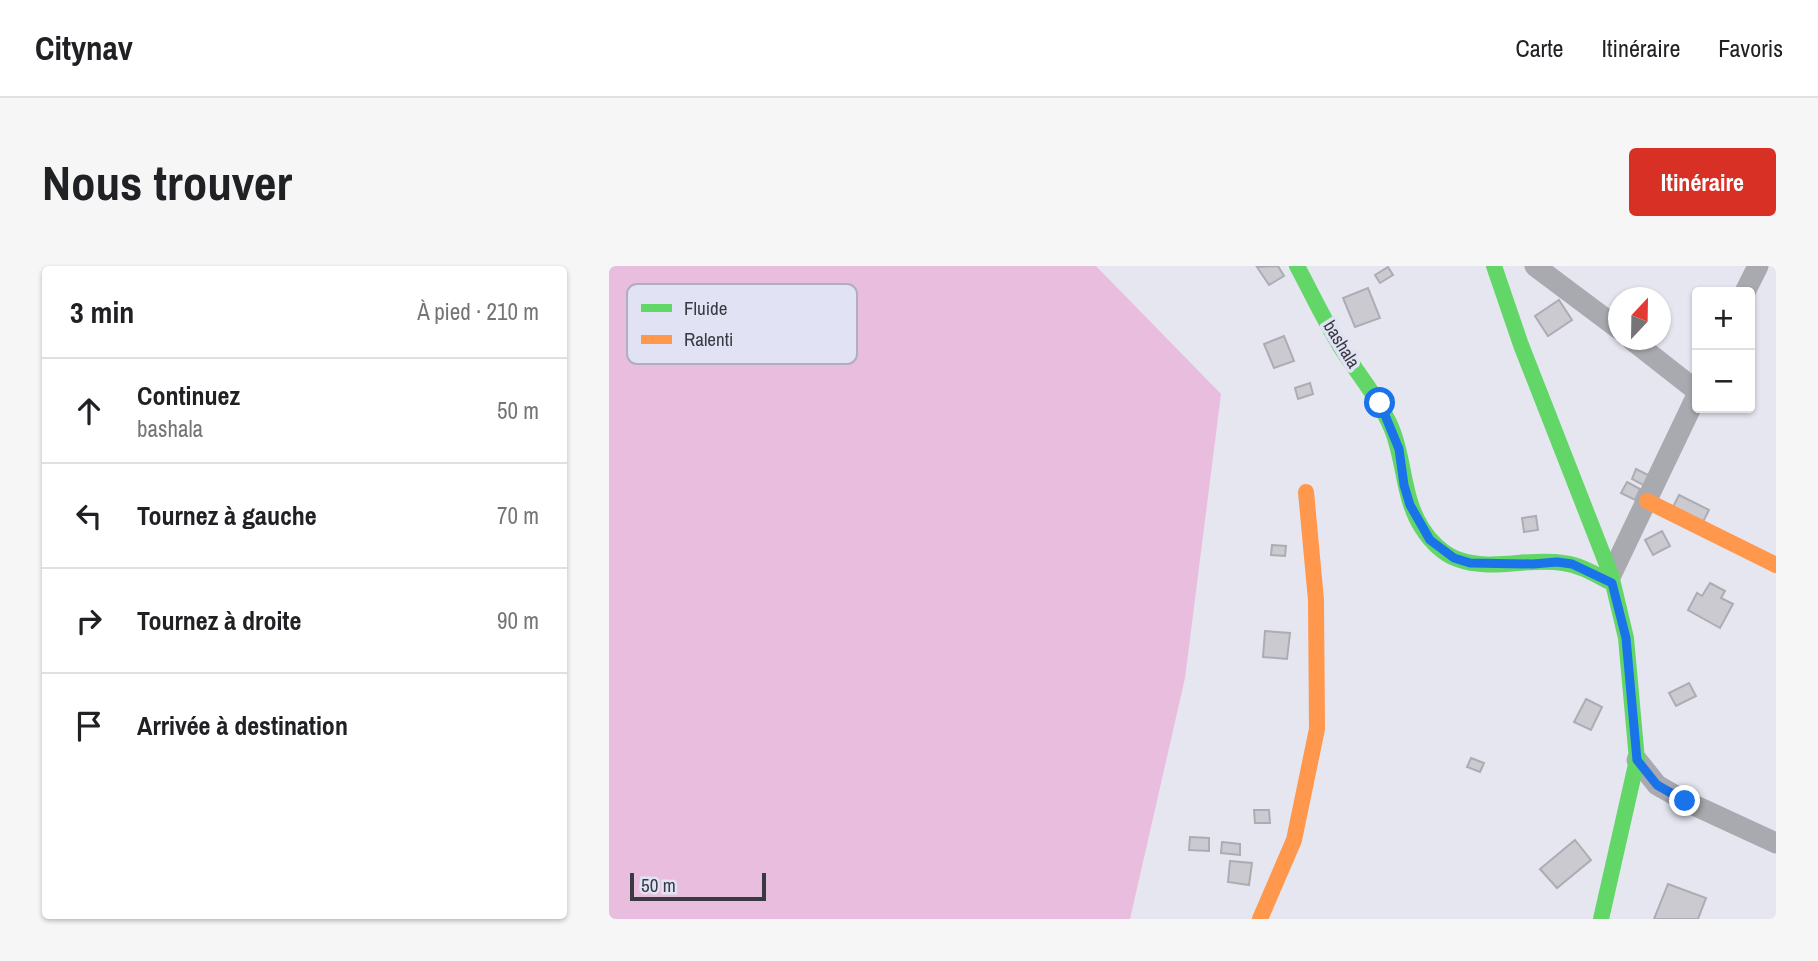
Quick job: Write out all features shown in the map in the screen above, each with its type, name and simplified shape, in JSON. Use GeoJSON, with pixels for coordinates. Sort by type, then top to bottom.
{"type":"FeatureCollection","features":[{"type":"Feature","properties":{"kind":"street","name":"bashala"},"geometry":{"type":"LineString","coordinates":[[1297,266],[1348,359],[1368,383],[1393,431],[1410,505],[1430,540],[1454,558],[1470,563],[1564,563],[1611,579]]}},
{"type":"Feature","properties":{"kind":"street"},"geometry":{"type":"LineString","coordinates":[[1494,266],[1521,345],[1611,579],[1626,638],[1637,760],[1601,919]]}},
{"type":"Feature","properties":{"kind":"street"},"geometry":{"type":"LineString","coordinates":[[1535,266],[1608,321]]}},
{"type":"Feature","properties":{"kind":"street"},"geometry":{"type":"LineString","coordinates":[[1748,287],[1758,266]]}},
{"type":"Feature","properties":{"kind":"street"},"geometry":{"type":"LineString","coordinates":[[1644,350],[1692,389]]}},
{"type":"Feature","properties":{"kind":"street"},"geometry":{"type":"LineString","coordinates":[[1611,579],[1692,404]]}},
{"type":"Feature","properties":{"kind":"street"},"geometry":{"type":"LineString","coordinates":[[1260,919],[1294,840],[1317,729],[1316,600],[1306,492]]}},
{"type":"Feature","properties":{"kind":"street"},"geometry":{"type":"LineString","coordinates":[[1647,501],[1776,565]]}},
{"type":"Feature","properties":{"kind":"street"},"geometry":{"type":"LineString","coordinates":[[1637,760],[1657,785],[1685,801],[1776,843]]}},
{"type":"Feature","properties":{"kind":"shaded area"},"geometry":{"type":"Polygon","coordinates":[[[609,266],[1096,266],[1221,394],[1185,678],[1130,919],[609,919],[609,266]]]}},
{"type":"Feature","properties":{"kind":"building"},"geometry":{"type":"Polygon","coordinates":[[[1278,266],[1284,276],[1269,285],[1257,267],[1278,266]]]}},
{"type":"Feature","properties":{"kind":"building"},"geometry":{"type":"Polygon","coordinates":[[[1388,267],[1393,275],[1380,283],[1375,275],[1388,267]]]}},
{"type":"Feature","properties":{"kind":"building"},"geometry":{"type":"Polygon","coordinates":[[[1368,288],[1380,318],[1355,327],[1343,298],[1368,288]]]}},
{"type":"Feature","properties":{"kind":"building"},"geometry":{"type":"Polygon","coordinates":[[[1559,300],[1572,320],[1548,336],[1535,316],[1559,300]]]}},
{"type":"Feature","properties":{"kind":"building"},"geometry":{"type":"Polygon","coordinates":[[[1284,336],[1294,361],[1274,368],[1264,344],[1284,336]]]}},
{"type":"Feature","properties":{"kind":"building"},"geometry":{"type":"Polygon","coordinates":[[[1310,383],[1313,394],[1298,399],[1295,388],[1310,383]]]}},
{"type":"Feature","properties":{"kind":"building"},"geometry":{"type":"Polygon","coordinates":[[[1636,469],[1652,477],[1647,487],[1632,479],[1636,469]]]}},
{"type":"Feature","properties":{"kind":"building"},"geometry":{"type":"Polygon","coordinates":[[[1627,482],[1640,489],[1635,500],[1621,493],[1627,482]]]}},
{"type":"Feature","properties":{"kind":"building"},"geometry":{"type":"Polygon","coordinates":[[[1679,495],[1709,510],[1703,522],[1673,507],[1679,495]]]}},
{"type":"Feature","properties":{"kind":"building"},"geometry":{"type":"Polygon","coordinates":[[[1536,516],[1538,530],[1524,532],[1522,518],[1536,516]]]}},
{"type":"Feature","properties":{"kind":"building"},"geometry":{"type":"Polygon","coordinates":[[[1662,531],[1670,546],[1653,555],[1645,540],[1662,531]]]}},
{"type":"Feature","properties":{"kind":"building"},"geometry":{"type":"Polygon","coordinates":[[[1272,545],[1286,546],[1285,556],[1271,555],[1272,545]]]}},
{"type":"Feature","properties":{"kind":"building"},"geometry":{"type":"Polygon","coordinates":[[[1710,583],[1725,591],[1721,598],[1733,604],[1720,628],[1688,610],[1697,593],[1702,596],[1710,583]]]}},
{"type":"Feature","properties":{"kind":"building"},"geometry":{"type":"Polygon","coordinates":[[[1265,631],[1290,633],[1287,659],[1263,657],[1265,631]]]}},
{"type":"Feature","properties":{"kind":"building"},"geometry":{"type":"Polygon","coordinates":[[[1689,683],[1696,696],[1676,706],[1669,693],[1689,683]]]}},
{"type":"Feature","properties":{"kind":"building"},"geometry":{"type":"Polygon","coordinates":[[[1586,699],[1602,707],[1591,730],[1574,722],[1586,699]]]}},
{"type":"Feature","properties":{"kind":"building"},"geometry":{"type":"Polygon","coordinates":[[[1471,758],[1484,763],[1480,772],[1467,767],[1471,758]]]}},
{"type":"Feature","properties":{"kind":"building"},"geometry":{"type":"Polygon","coordinates":[[[1254,810],[1269,810],[1270,823],[1255,823],[1254,810]]]}},
{"type":"Feature","properties":{"kind":"building"},"geometry":{"type":"Polygon","coordinates":[[[1190,837],[1209,838],[1209,851],[1189,850],[1190,837]]]}},
{"type":"Feature","properties":{"kind":"building"},"geometry":{"type":"Polygon","coordinates":[[[1575,840],[1591,860],[1557,888],[1540,869],[1575,840]]]}},
{"type":"Feature","properties":{"kind":"building"},"geometry":{"type":"Polygon","coordinates":[[[1222,842],[1240,844],[1240,855],[1221,853],[1222,842]]]}},
{"type":"Feature","properties":{"kind":"building"},"geometry":{"type":"Polygon","coordinates":[[[1230,861],[1252,863],[1249,885],[1228,882],[1230,861]]]}},
{"type":"Feature","properties":{"kind":"building"},"geometry":{"type":"Polygon","coordinates":[[[1668,884],[1706,898],[1698,919],[1654,919],[1668,884]]]}},
{"type":"Feature","properties":{"kind":"traffic: fast"},"geometry":{"type":"LineString","coordinates":[[1297,266],[1334,336],[1386,416],[1396,439],[1415,516],[1433,542],[1452,557],[1470,563],[1563,563],[1582,568],[1612,583]]}},
{"type":"Feature","properties":{"kind":"traffic: fast"},"geometry":{"type":"LineString","coordinates":[[1494,266],[1521,345],[1611,575],[1626,638],[1637,760],[1601,919]]}},
{"type":"Feature","properties":{"kind":"traffic: slow"},"geometry":{"type":"LineString","coordinates":[[1260,919],[1294,840],[1317,729],[1316,600],[1306,492]]}},
{"type":"Feature","properties":{"kind":"traffic: slow"},"geometry":{"type":"LineString","coordinates":[[1647,501],[1776,565]]}},
{"type":"Feature","properties":{"kind":"route"},"geometry":{"type":"LineString","coordinates":[[1380,403],[1399,449],[1410,505],[1430,540],[1454,558],[1470,563],[1572,564],[1612,583],[1626,638],[1637,760],[1657,785],[1685,801]]}}]}
